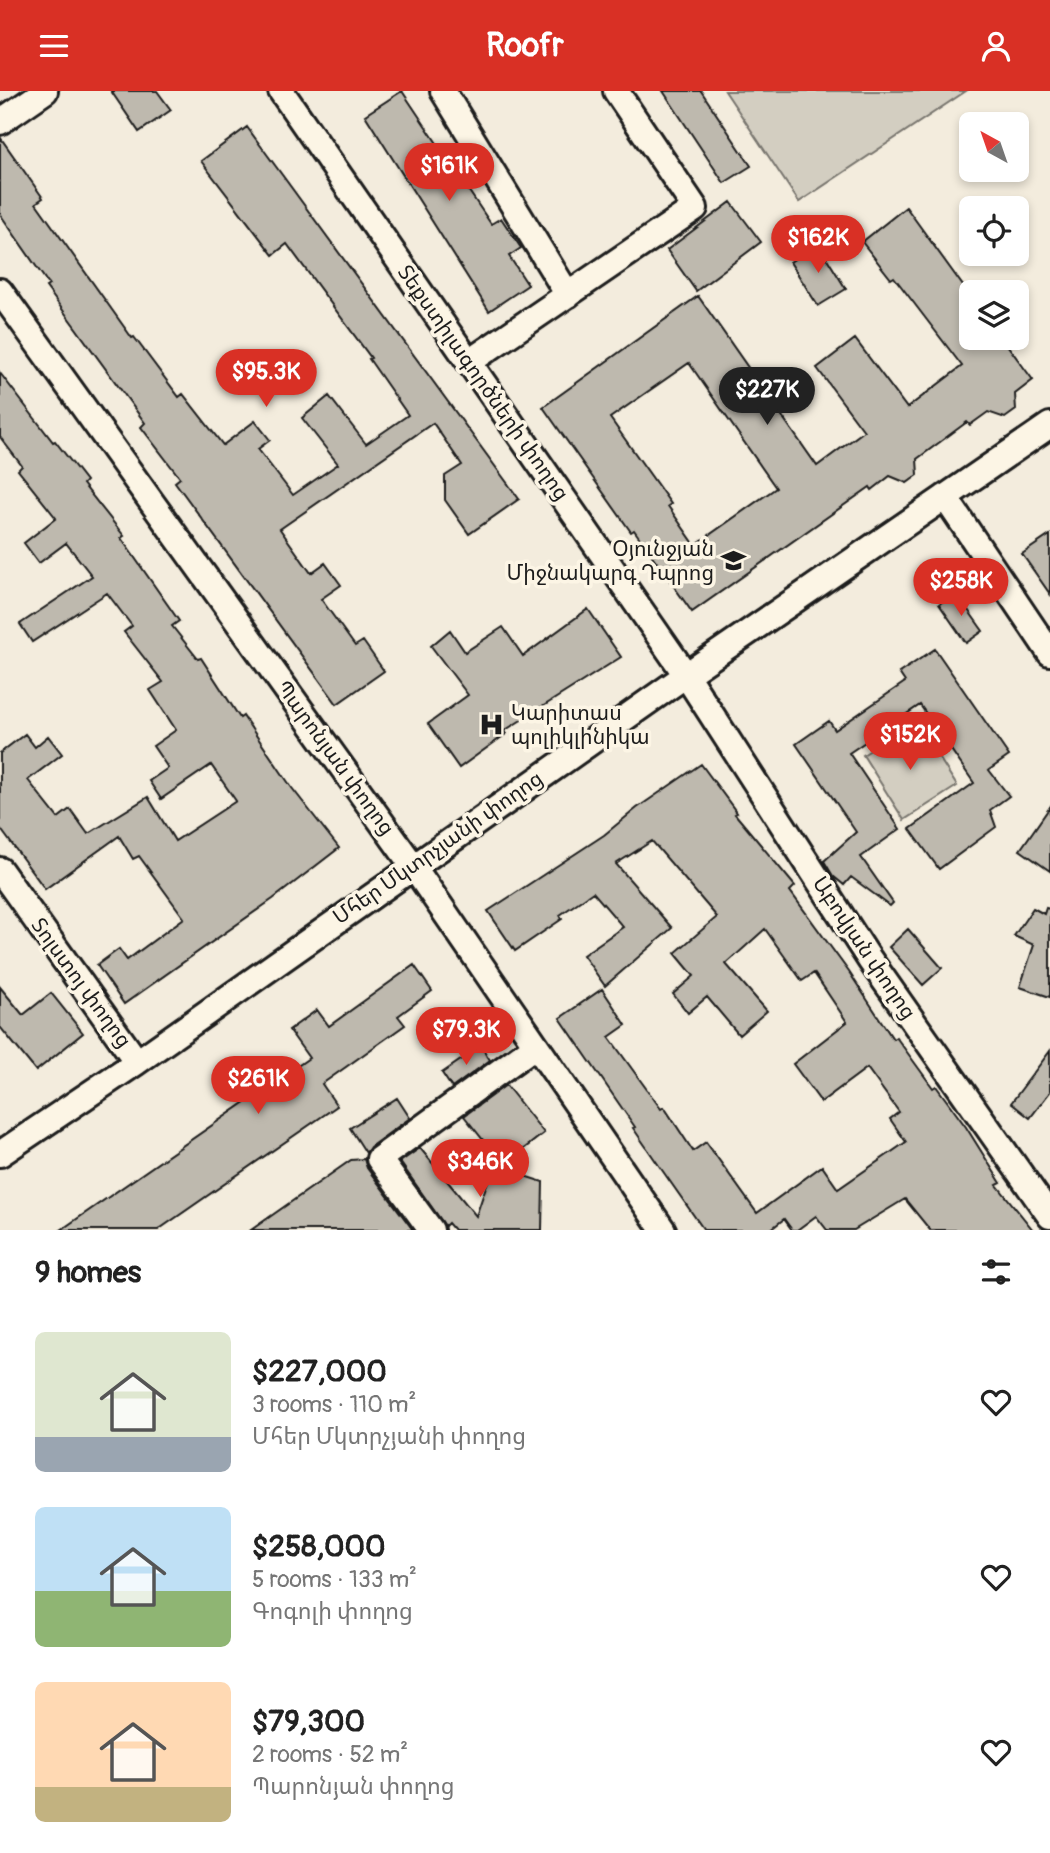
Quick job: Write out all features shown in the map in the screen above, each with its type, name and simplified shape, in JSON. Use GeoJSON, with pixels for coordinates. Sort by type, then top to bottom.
{"type":"FeatureCollection","features":[{"type":"Feature","properties":{"kind":"street"},"geometry":{"type":"LineString","coordinates":[[0,122],[45,91]]}},
{"type":"Feature","properties":{"kind":"street","name":"Տեքստիլագործների փողոց"},"geometry":{"type":"LineString","coordinates":[[281,91],[686,675]]}},
{"type":"Feature","properties":{"kind":"street"},"geometry":{"type":"LineString","coordinates":[[443,91],[568,295]]}},
{"type":"Feature","properties":{"kind":"street"},"geometry":{"type":"LineString","coordinates":[[469,362],[695,208],[616,91]]}},
{"type":"Feature","properties":{"kind":"street","name":"Պարոնյան փողոց"},"geometry":{"type":"LineString","coordinates":[[0,291],[412,866],[663,1230]]}},
{"type":"Feature","properties":{"kind":"street","name":"Մհեր Մկտրչյանի փողոց"},"geometry":{"type":"LineString","coordinates":[[0,1154],[137,1062],[412,866],[1050,425]]}},
{"type":"Feature","properties":{"kind":"street"},"geometry":{"type":"LineString","coordinates":[[945,497],[1050,653]]}},
{"type":"Feature","properties":{"kind":"street","name":"Աբովյան փողոց"},"geometry":{"type":"LineString","coordinates":[[686,675],[870,960],[1050,1216]]}},
{"type":"Feature","properties":{"kind":"street","name":"Տոլստոյ փողոց"},"geometry":{"type":"LineString","coordinates":[[0,870],[137,1062]]}},
{"type":"Feature","properties":{"kind":"street"},"geometry":{"type":"LineString","coordinates":[[431,1230],[379,1159],[536,1045]]}},
{"type":"Feature","properties":{"kind":"shaded area"},"geometry":{"type":"Polygon","coordinates":[[[725,91],[966,91],[799,202],[725,91]]]}},
{"type":"Feature","properties":{"kind":"shaded area"},"geometry":{"type":"Polygon","coordinates":[[[916,721],[957,786],[904,820],[863,755],[916,721]]]}},
{"type":"Feature","properties":{"kind":"building"},"geometry":{"type":"Polygon","coordinates":[[[111,91],[157,91],[171,110],[139,132],[111,91]]]}},
{"type":"Feature","properties":{"kind":"building"},"geometry":{"type":"Polygon","coordinates":[[[402,91],[491,224],[501,218],[521,248],[509,256],[528,285],[489,311],[365,115],[402,91]]]}},
{"type":"Feature","properties":{"kind":"building"},"geometry":{"type":"Polygon","coordinates":[[[663,91],[701,91],[751,166],[724,183],[663,91]]]}},
{"type":"Feature","properties":{"kind":"building"},"geometry":{"type":"Polygon","coordinates":[[[247,127],[519,499],[469,534],[445,500],[445,476],[462,465],[433,423],[280,529],[311,573],[325,563],[341,585],[321,599],[355,646],[363,641],[384,671],[337,704],[175,482],[180,478],[141,427],[145,423],[46,287],[49,285],[0,214],[0,137],[43,198],[36,203],[132,338],[134,337],[179,397],[183,394],[223,445],[255,421],[270,440],[258,449],[293,495],[338,464],[302,418],[329,396],[366,444],[408,415],[369,359],[371,358],[287,244],[273,255],[201,161],[247,127]]]}},
{"type":"Feature","properties":{"kind":"building"},"geometry":{"type":"Polygon","coordinates":[[[731,202],[761,242],[696,291],[667,250],[731,202]]]}},
{"type":"Feature","properties":{"kind":"building"},"geometry":{"type":"Polygon","coordinates":[[[906,207],[959,280],[959,350],[1011,350],[1033,380],[1015,394],[1016,410],[1005,418],[988,412],[970,425],[967,422],[917,459],[918,475],[907,483],[890,476],[872,490],[870,487],[692,612],[634,530],[631,532],[543,407],[698,296],[817,466],[864,431],[817,368],[855,339],[907,408],[962,366],[894,277],[891,279],[862,242],[906,207]],[[689,363],[610,418],[671,504],[668,506],[695,545],[776,488],[689,363]]]}},
{"type":"Feature","properties":{"kind":"building"},"geometry":{"type":"Polygon","coordinates":[[[818,244],[846,289],[818,306],[790,262],[818,244]]]}},
{"type":"Feature","properties":{"kind":"building"},"geometry":{"type":"Polygon","coordinates":[[[0,373],[86,481],[83,484],[124,536],[121,538],[179,621],[172,626],[198,659],[201,658],[240,718],[243,716],[292,788],[339,848],[273,899],[124,1004],[97,965],[119,949],[127,960],[184,918],[139,856],[133,859],[119,836],[45,889],[0,828],[0,753],[25,734],[35,747],[48,736],[62,754],[28,780],[58,818],[70,809],[88,834],[148,797],[175,841],[236,801],[211,765],[161,799],[149,781],[168,768],[153,746],[176,730],[150,690],[163,682],[124,632],[132,626],[107,593],[32,642],[20,624],[92,576],[66,543],[39,563],[24,543],[56,518],[18,470],[22,466],[0,437],[0,373]]]}},
{"type":"Feature","properties":{"kind":"building"},"geometry":{"type":"Polygon","coordinates":[[[1050,535],[1050,594],[1022,554],[1050,535]]]}},
{"type":"Feature","properties":{"kind":"building"},"geometry":{"type":"Polygon","coordinates":[[[956,593],[983,631],[966,643],[939,604],[956,593]]]}},
{"type":"Feature","properties":{"kind":"building"},"geometry":{"type":"Polygon","coordinates":[[[588,609],[621,657],[504,731],[506,734],[459,768],[428,724],[468,695],[431,646],[450,630],[465,652],[503,627],[523,656],[588,609]]]}},
{"type":"Feature","properties":{"kind":"building"},"geometry":{"type":"Polygon","coordinates":[[[935,649],[1009,756],[989,770],[1009,796],[990,810],[996,827],[939,869],[910,829],[974,783],[920,705],[849,753],[900,829],[861,857],[893,903],[890,906],[851,877],[844,885],[833,876],[824,861],[856,832],[796,744],[829,721],[835,730],[905,682],[899,673],[935,649]]]}},
{"type":"Feature","properties":{"kind":"building"},"geometry":{"type":"Polygon","coordinates":[[[701,764],[737,813],[735,814],[795,886],[790,891],[849,972],[893,1039],[896,1037],[933,1088],[936,1086],[966,1127],[1001,1183],[997,1185],[1033,1230],[930,1230],[905,1199],[854,1230],[827,1230],[816,1216],[797,1230],[792,1230],[784,1219],[770,1230],[704,1230],[560,1018],[602,989],[626,1025],[609,1037],[661,1109],[664,1107],[693,1151],[706,1142],[757,1213],[822,1166],[838,1189],[906,1142],[890,1119],[899,1112],[867,1068],[821,1102],[793,1064],[847,1022],[814,973],[802,981],[765,929],[726,964],[767,1011],[739,1035],[707,997],[688,1013],[673,994],[694,976],[675,953],[717,917],[652,841],[616,864],[672,928],[605,986],[583,955],[623,927],[593,892],[560,915],[562,919],[515,951],[488,911],[604,835],[637,808],[701,764]]]}},
{"type":"Feature","properties":{"kind":"building"},"geometry":{"type":"Polygon","coordinates":[[[1050,807],[1050,871],[1020,850],[1050,807]]]}},
{"type":"Feature","properties":{"kind":"building"},"geometry":{"type":"Polygon","coordinates":[[[1033,908],[1044,914],[1046,908],[1050,909],[1050,997],[1020,987],[1034,945],[1014,936],[1033,908]]]}},
{"type":"Feature","properties":{"kind":"building"},"geometry":{"type":"Polygon","coordinates":[[[908,929],[942,968],[923,985],[889,947],[908,929]]]}},
{"type":"Feature","properties":{"kind":"building"},"geometry":{"type":"Polygon","coordinates":[[[414,965],[432,991],[398,1016],[405,1025],[322,1084],[337,1106],[158,1230],[61,1230],[309,1058],[289,1030],[317,1010],[329,1026],[414,965]]]}},
{"type":"Feature","properties":{"kind":"building"},"geometry":{"type":"Polygon","coordinates":[[[0,987],[23,1015],[51,993],[83,1033],[36,1071],[0,1027],[0,987]]]}},
{"type":"Feature","properties":{"kind":"building"},"geometry":{"type":"Polygon","coordinates":[[[481,1046],[490,1060],[452,1088],[442,1073],[481,1046]]]}},
{"type":"Feature","properties":{"kind":"building"},"geometry":{"type":"Polygon","coordinates":[[[1050,1051],[1050,1092],[1030,1118],[1011,1103],[1050,1051]]]}},
{"type":"Feature","properties":{"kind":"building"},"geometry":{"type":"Polygon","coordinates":[[[506,1085],[544,1133],[503,1165],[464,1116],[506,1085]]]}},
{"type":"Feature","properties":{"kind":"building"},"geometry":{"type":"Polygon","coordinates":[[[397,1098],[410,1118],[370,1147],[366,1153],[350,1128],[397,1098]]]}},
{"type":"Feature","properties":{"kind":"building"},"geometry":{"type":"Polygon","coordinates":[[[420,1148],[476,1216],[493,1166],[543,1182],[542,1230],[454,1230],[448,1223],[445,1226],[400,1162],[420,1148]]]}},
{"type":"Feature","properties":{"kind":"building"},"geometry":{"type":"Polygon","coordinates":[[[364,1159],[367,1168],[413,1230],[251,1230],[351,1160],[364,1159]]]}},
{"type":"Feature","properties":{"kind":"place","name":"Օյունջյան Միջնակարգ Դպրոց"},"geometry":{"type":"Point","coordinates":[734,561]}},
{"type":"Feature","properties":{"kind":"place","name":"Կարիտաս պոլիկլինիկա"},"geometry":{"type":"Point","coordinates":[491,725]}}]}
